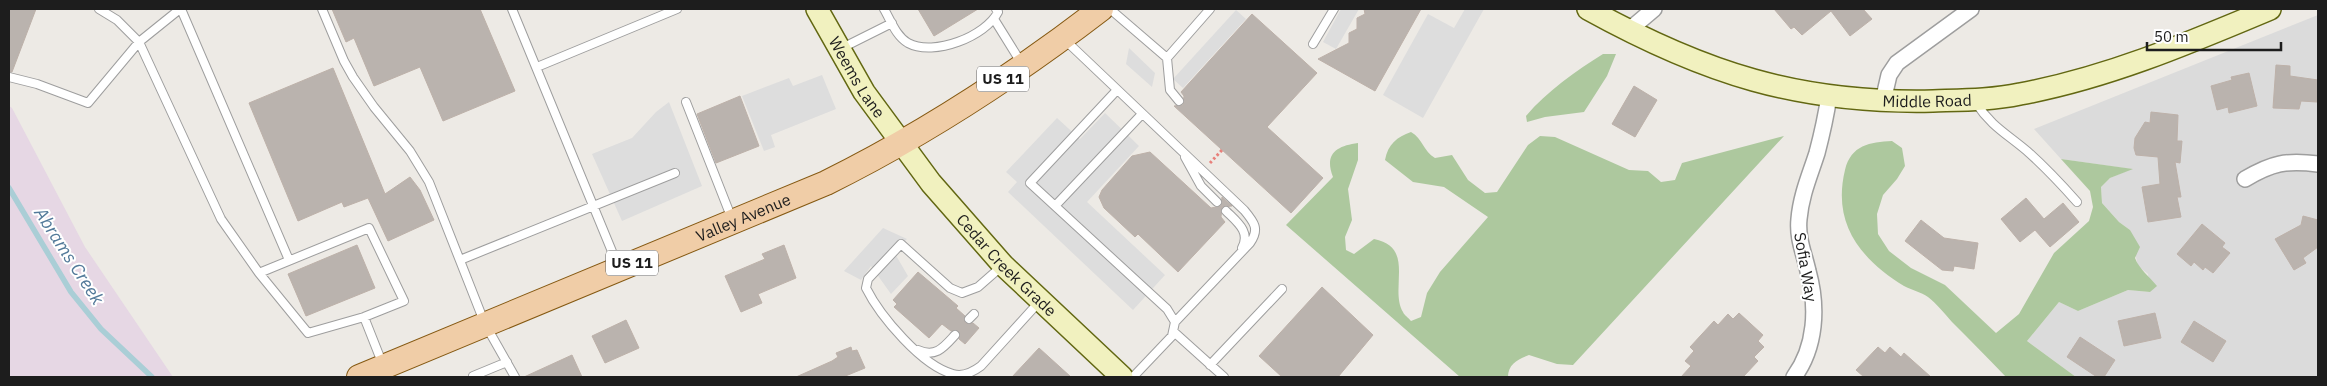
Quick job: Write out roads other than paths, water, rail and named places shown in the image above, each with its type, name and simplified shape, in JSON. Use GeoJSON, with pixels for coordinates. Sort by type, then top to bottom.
{"type":"FeatureCollection","features":[{"type":"Feature","properties":{"kind":"main road","name":"Weems Lane"},"geometry":{"type":"LineString","coordinates":[[817,9],[864,92],[901,143]]}},
{"type":"Feature","properties":{"kind":"main road","name":"Valley Avenue"},"geometry":{"type":"LineString","coordinates":[[359,377],[826,183],[901,143],[1023,65],[1101,9]]}},
{"type":"Feature","properties":{"kind":"main road","name":"Middle Road"},"geometry":{"type":"LineString","coordinates":[[1588,9],[1628,31],[1673,52],[1747,79],[1829,96],[1883,101],[1974,99],[2019,95],[2085,79],[2141,61],[2268,9]]}},
{"type":"Feature","properties":{"kind":"main road","name":"Cedar Creek Grade"},"geometry":{"type":"LineString","coordinates":[[901,143],[931,183],[1003,265],[1122,377]]}},
{"type":"Feature","properties":{"kind":"street"},"geometry":{"type":"LineString","coordinates":[[1628,31],[1654,9]]}},
{"type":"Feature","properties":{"kind":"street"},"geometry":{"type":"LineString","coordinates":[[1883,101],[1888,75],[1897,63],[1971,9]]}},
{"type":"Feature","properties":{"kind":"street","name":"Sofia Way"},"geometry":{"type":"LineString","coordinates":[[1795,377],[1808,348],[1813,330],[1814,306],[1809,273],[1800,242],[1801,202],[1824,126],[1829,96]]}},
{"type":"Feature","properties":{"kind":"street"},"geometry":{"type":"LineString","coordinates":[[2245,179],[2260,170],[2278,164],[2294,161],[2318,164]]}},
{"type":"Feature","properties":{"kind":"lane"},"geometry":{"type":"LineString","coordinates":[[98,9],[117,20],[139,42],[213,205],[259,273],[308,332],[364,316],[404,301],[369,228],[259,273]]}},
{"type":"Feature","properties":{"kind":"lane"},"geometry":{"type":"LineString","coordinates":[[9,76],[88,103],[139,42],[181,9],[289,260]]}},
{"type":"Feature","properties":{"kind":"lane"},"geometry":{"type":"LineString","coordinates":[[322,9],[344,61],[353,77],[374,107],[410,151],[429,182],[485,324],[515,377]]}},
{"type":"Feature","properties":{"kind":"lane"},"geometry":{"type":"LineString","coordinates":[[512,9],[619,268]]}},
{"type":"Feature","properties":{"kind":"lane"},"geometry":{"type":"LineString","coordinates":[[536,67],[677,9]]}},
{"type":"Feature","properties":{"kind":"lane"},"geometry":{"type":"LineString","coordinates":[[884,9],[898,35],[910,44],[936,48],[963,39],[994,20],[998,12],[996,9]]}},
{"type":"Feature","properties":{"kind":"lane"},"geometry":{"type":"LineString","coordinates":[[1110,9],[1167,58],[1170,90],[1179,101]]}},
{"type":"Feature","properties":{"kind":"lane"},"geometry":{"type":"LineString","coordinates":[[1167,58],[1209,9]]}},
{"type":"Feature","properties":{"kind":"lane"},"geometry":{"type":"LineString","coordinates":[[1313,44],[1334,9]]}},
{"type":"Feature","properties":{"kind":"lane"},"geometry":{"type":"LineString","coordinates":[[994,20],[1023,65]]}},
{"type":"Feature","properties":{"kind":"lane"},"geometry":{"type":"LineString","coordinates":[[840,49],[892,23]]}},
{"type":"Feature","properties":{"kind":"lane"},"geometry":{"type":"LineString","coordinates":[[1063,38],[1244,210],[1255,224],[1254,238],[1175,322],[1174,332],[1133,377]]}},
{"type":"Feature","properties":{"kind":"lane"},"geometry":{"type":"LineString","coordinates":[[1117,90],[1030,183],[1166,309],[1175,322]]}},
{"type":"Feature","properties":{"kind":"lane"},"geometry":{"type":"LineString","coordinates":[[1974,99],[1988,120],[2027,151],[2062,184],[2077,202]]}},
{"type":"Feature","properties":{"kind":"lane"},"geometry":{"type":"LineString","coordinates":[[686,102],[733,221]]}},
{"type":"Feature","properties":{"kind":"lane"},"geometry":{"type":"LineString","coordinates":[[1055,206],[1142,114]]}},
{"type":"Feature","properties":{"kind":"lane"},"geometry":{"type":"LineString","coordinates":[[1184,153],[1200,186],[1216,202]]}},
{"type":"Feature","properties":{"kind":"lane"},"geometry":{"type":"LineString","coordinates":[[460,260],[675,173]]}},
{"type":"Feature","properties":{"kind":"lane"},"geometry":{"type":"LineString","coordinates":[[1226,212],[1239,224],[1245,234],[1244,244],[1237,256]]}},
{"type":"Feature","properties":{"kind":"lane"},"geometry":{"type":"LineString","coordinates":[[1003,265],[978,287],[962,293],[950,288],[901,244],[868,279],[866,288],[870,296],[912,347],[933,364],[953,374],[972,372],[981,366],[1040,301]]}},
{"type":"Feature","properties":{"kind":"lane"},"geometry":{"type":"LineString","coordinates":[[1210,365],[1282,289]]}},
{"type":"Feature","properties":{"kind":"lane"},"geometry":{"type":"LineString","coordinates":[[364,316],[384,367]]}},
{"type":"Feature","properties":{"kind":"lane"},"geometry":{"type":"LineString","coordinates":[[1174,332],[1224,377]]}},
{"type":"Feature","properties":{"kind":"lane"},"geometry":{"type":"LineString","coordinates":[[912,347],[922,352],[934,353],[944,348],[955,335]]}},
{"type":"Feature","properties":{"kind":"lane"},"geometry":{"type":"LineString","coordinates":[[473,376],[507,362]]}},
{"type":"Feature","properties":{"kind":"waterway","name":"Abrams Creek"},"geometry":{"type":"LineString","coordinates":[[9,188],[71,292],[101,329],[152,377]]}}]}
